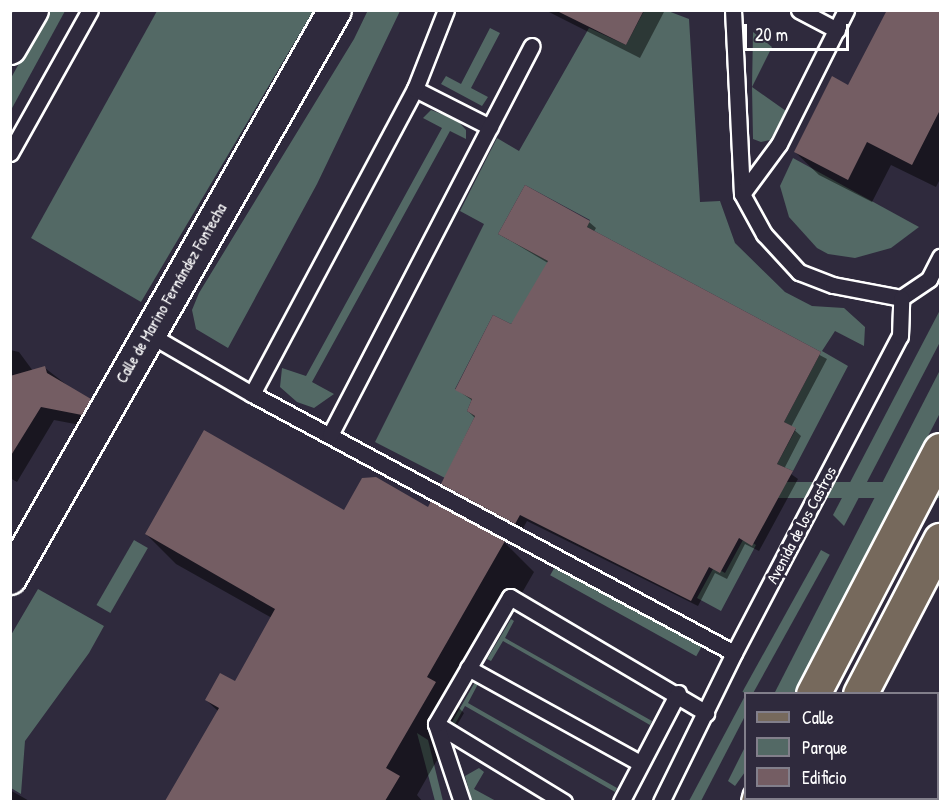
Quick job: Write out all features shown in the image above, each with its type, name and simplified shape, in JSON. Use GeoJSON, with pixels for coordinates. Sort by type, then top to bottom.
{"type":"FeatureCollection","features":[{"type":"Feature","properties":{"kind":"main road"},"geometry":{"type":"LineString","coordinates":[[814,692],[940,450]]}},
{"type":"Feature","properties":{"kind":"main road"},"geometry":{"type":"LineString","coordinates":[[861,692],[940,540]]}},
{"type":"Feature","properties":{"kind":"street"},"geometry":{"type":"LineString","coordinates":[[10,48],[32,10]]}},
{"type":"Feature","properties":{"kind":"street","name":"Calle de Marino Fernández Fontecha"},"geometry":{"type":"LineString","coordinates":[[10,578],[147,333],[335,10]]}},
{"type":"Feature","properties":{"kind":"lane"},"geometry":{"type":"LineString","coordinates":[[10,153],[90,10]]}},
{"type":"Feature","properties":{"kind":"lane"},"geometry":{"type":"LineString","coordinates":[[252,394],[415,88],[446,10]]}},
{"type":"Feature","properties":{"kind":"lane"},"geometry":{"type":"LineString","coordinates":[[733,10],[742,194],[764,234],[799,272],[833,285],[901,298],[929,279],[940,257]]}},
{"type":"Feature","properties":{"kind":"lane"},"geometry":{"type":"LineString","coordinates":[[798,10],[837,30]]}},
{"type":"Feature","properties":{"kind":"lane"},"geometry":{"type":"LineString","coordinates":[[742,194],[779,144],[846,10]]}},
{"type":"Feature","properties":{"kind":"lane"},"geometry":{"type":"LineString","coordinates":[[330,435],[532,46]]}},
{"type":"Feature","properties":{"kind":"lane"},"geometry":{"type":"LineString","coordinates":[[415,88],[490,126]]}},
{"type":"Feature","properties":{"kind":"lane","name":"Avenida de los Castros"},"geometry":{"type":"LineString","coordinates":[[661,801],[734,653],[900,336],[901,298]]}},
{"type":"Feature","properties":{"kind":"lane"},"geometry":{"type":"LineString","coordinates":[[147,333],[252,394],[734,653]]}},
{"type":"Feature","properties":{"kind":"lane"},"geometry":{"type":"LineString","coordinates":[[462,801],[436,724],[510,597],[678,693],[706,713]]}},
{"type":"Feature","properties":{"kind":"lane"},"geometry":{"type":"LineString","coordinates":[[468,668],[640,763]]}},
{"type":"Feature","properties":{"kind":"lane"},"geometry":{"type":"LineString","coordinates":[[621,801],[678,693]]}},
{"type":"Feature","properties":{"kind":"lane"},"geometry":{"type":"LineString","coordinates":[[436,724],[564,801]]}},
{"type":"Feature","properties":{"kind":"green space"},"geometry":{"type":"Polygon","coordinates":[[[368,10],[400,11],[317,184],[228,348],[196,329],[192,310],[199,293],[354,39],[368,10]]]}},
{"type":"Feature","properties":{"kind":"green space"},"geometry":{"type":"Polygon","coordinates":[[[48,11],[65,11],[11,110],[11,78],[48,11]]]}},
{"type":"Feature","properties":{"kind":"green space"},"geometry":{"type":"Polygon","coordinates":[[[157,11],[313,11],[141,302],[31,238],[157,11]]]}},
{"type":"Feature","properties":{"kind":"green space"},"geometry":{"type":"Polygon","coordinates":[[[644,11],[668,11],[689,19],[700,202],[720,201],[735,243],[785,292],[812,306],[844,308],[865,327],[864,346],[835,331],[822,351],[848,366],[793,471],[777,464],[796,429],[784,422],[821,352],[587,227],[590,220],[525,185],[498,234],[558,266],[511,324],[493,315],[455,389],[472,399],[467,411],[475,416],[445,478],[375,442],[484,224],[460,211],[497,138],[519,151],[589,28],[626,45],[644,11]]]}},
{"type":"Feature","properties":{"kind":"green space"},"geometry":{"type":"Polygon","coordinates":[[[490,28],[500,33],[471,88],[488,97],[482,106],[441,84],[446,76],[461,84],[490,28]]]}},
{"type":"Feature","properties":{"kind":"green space"},"geometry":{"type":"Polygon","coordinates":[[[753,32],[772,47],[752,87],[753,32]]]}},
{"type":"Feature","properties":{"kind":"green space"},"geometry":{"type":"Polygon","coordinates":[[[752,87],[786,111],[770,140],[761,142],[753,139],[752,87]]]}},
{"type":"Feature","properties":{"kind":"green space"},"geometry":{"type":"Polygon","coordinates":[[[431,110],[457,120],[466,130],[466,139],[450,131],[312,382],[334,394],[314,408],[297,402],[280,387],[282,368],[306,376],[442,128],[423,118],[431,110]]]}},
{"type":"Feature","properties":{"kind":"green space"},"geometry":{"type":"Polygon","coordinates":[[[793,158],[919,227],[891,248],[855,258],[828,254],[817,248],[789,217],[780,186],[793,158]]]}},
{"type":"Feature","properties":{"kind":"green space"},"geometry":{"type":"Polygon","coordinates":[[[940,310],[940,342],[844,526],[833,515],[940,310]]]}},
{"type":"Feature","properties":{"kind":"green space"},"geometry":{"type":"Polygon","coordinates":[[[940,370],[940,413],[796,692],[775,692],[940,370]]]}},
{"type":"Feature","properties":{"kind":"green space"},"geometry":{"type":"Polygon","coordinates":[[[701,482],[940,482],[940,498],[701,498],[701,482]]]}},
{"type":"Feature","properties":{"kind":"green space"},"geometry":{"type":"Polygon","coordinates":[[[744,538],[756,545],[721,611],[697,598],[714,567],[725,573],[744,538]]]}},
{"type":"Feature","properties":{"kind":"green space"},"geometry":{"type":"Polygon","coordinates":[[[134,540],[148,548],[110,613],[96,605],[134,540]]]}},
{"type":"Feature","properties":{"kind":"green space"},"geometry":{"type":"Polygon","coordinates":[[[821,550],[830,555],[754,692],[744,693],[742,692],[821,550]]]}},
{"type":"Feature","properties":{"kind":"green space"},"geometry":{"type":"Polygon","coordinates":[[[557,563],[703,644],[696,656],[550,575],[557,563]]]}},
{"type":"Feature","properties":{"kind":"green space"},"geometry":{"type":"Polygon","coordinates":[[[38,589],[104,626],[89,653],[25,741],[21,794],[11,788],[11,635],[38,589]]]}},
{"type":"Feature","properties":{"kind":"green space"},"geometry":{"type":"Polygon","coordinates":[[[511,619],[514,621],[505,638],[652,721],[650,725],[503,641],[491,661],[487,659],[511,619]]]}},
{"type":"Feature","properties":{"kind":"green space"},"geometry":{"type":"Polygon","coordinates":[[[475,682],[478,684],[468,703],[617,788],[615,792],[465,706],[455,724],[452,722],[475,682]]]}},
{"type":"Feature","properties":{"kind":"green space"},"geometry":{"type":"Polygon","coordinates":[[[744,698],[744,718],[701,801],[689,801],[744,698]]]}},
{"type":"Feature","properties":{"kind":"green space"},"geometry":{"type":"Polygon","coordinates":[[[417,733],[428,740],[443,801],[435,801],[417,733]]]}},
{"type":"Feature","properties":{"kind":"green space"},"geometry":{"type":"Polygon","coordinates":[[[744,749],[744,773],[735,786],[728,781],[744,749]]]}},
{"type":"Feature","properties":{"kind":"green space"},"geometry":{"type":"Polygon","coordinates":[[[479,768],[484,772],[474,789],[496,801],[472,801],[465,776],[479,768]]]}},
{"type":"Feature","properties":{"kind":"green space"},"geometry":{"type":"Polygon","coordinates":[[[939,785],[940,801],[874,801],[939,800],[939,785]]]}},
{"type":"Feature","properties":{"kind":"building"},"geometry":{"type":"Polygon","coordinates":[[[555,10],[644,10],[626,45],[555,10]]]}},
{"type":"Feature","properties":{"kind":"building"},"geometry":{"type":"Polygon","coordinates":[[[887,10],[940,10],[940,110],[912,165],[867,142],[848,180],[794,152],[832,76],[848,85],[887,10]]]}},
{"type":"Feature","properties":{"kind":"building"},"geometry":{"type":"Polygon","coordinates":[[[525,185],[590,221],[587,227],[821,352],[784,422],[796,428],[777,464],[793,471],[752,546],[739,538],[720,573],[709,567],[691,601],[520,515],[515,524],[441,484],[475,416],[467,411],[472,399],[455,390],[493,315],[511,324],[548,261],[498,234],[525,185]]]}},
{"type":"Feature","properties":{"kind":"building"},"geometry":{"type":"Polygon","coordinates":[[[45,366],[47,373],[91,399],[82,415],[41,407],[10,457],[10,376],[45,366]]]}},
{"type":"Feature","properties":{"kind":"building"},"geometry":{"type":"Polygon","coordinates":[[[204,430],[344,510],[362,478],[376,477],[428,507],[431,501],[505,541],[427,677],[436,682],[386,768],[400,776],[385,801],[165,801],[219,708],[205,700],[220,673],[235,681],[275,609],[145,534],[204,430]]]}}]}
